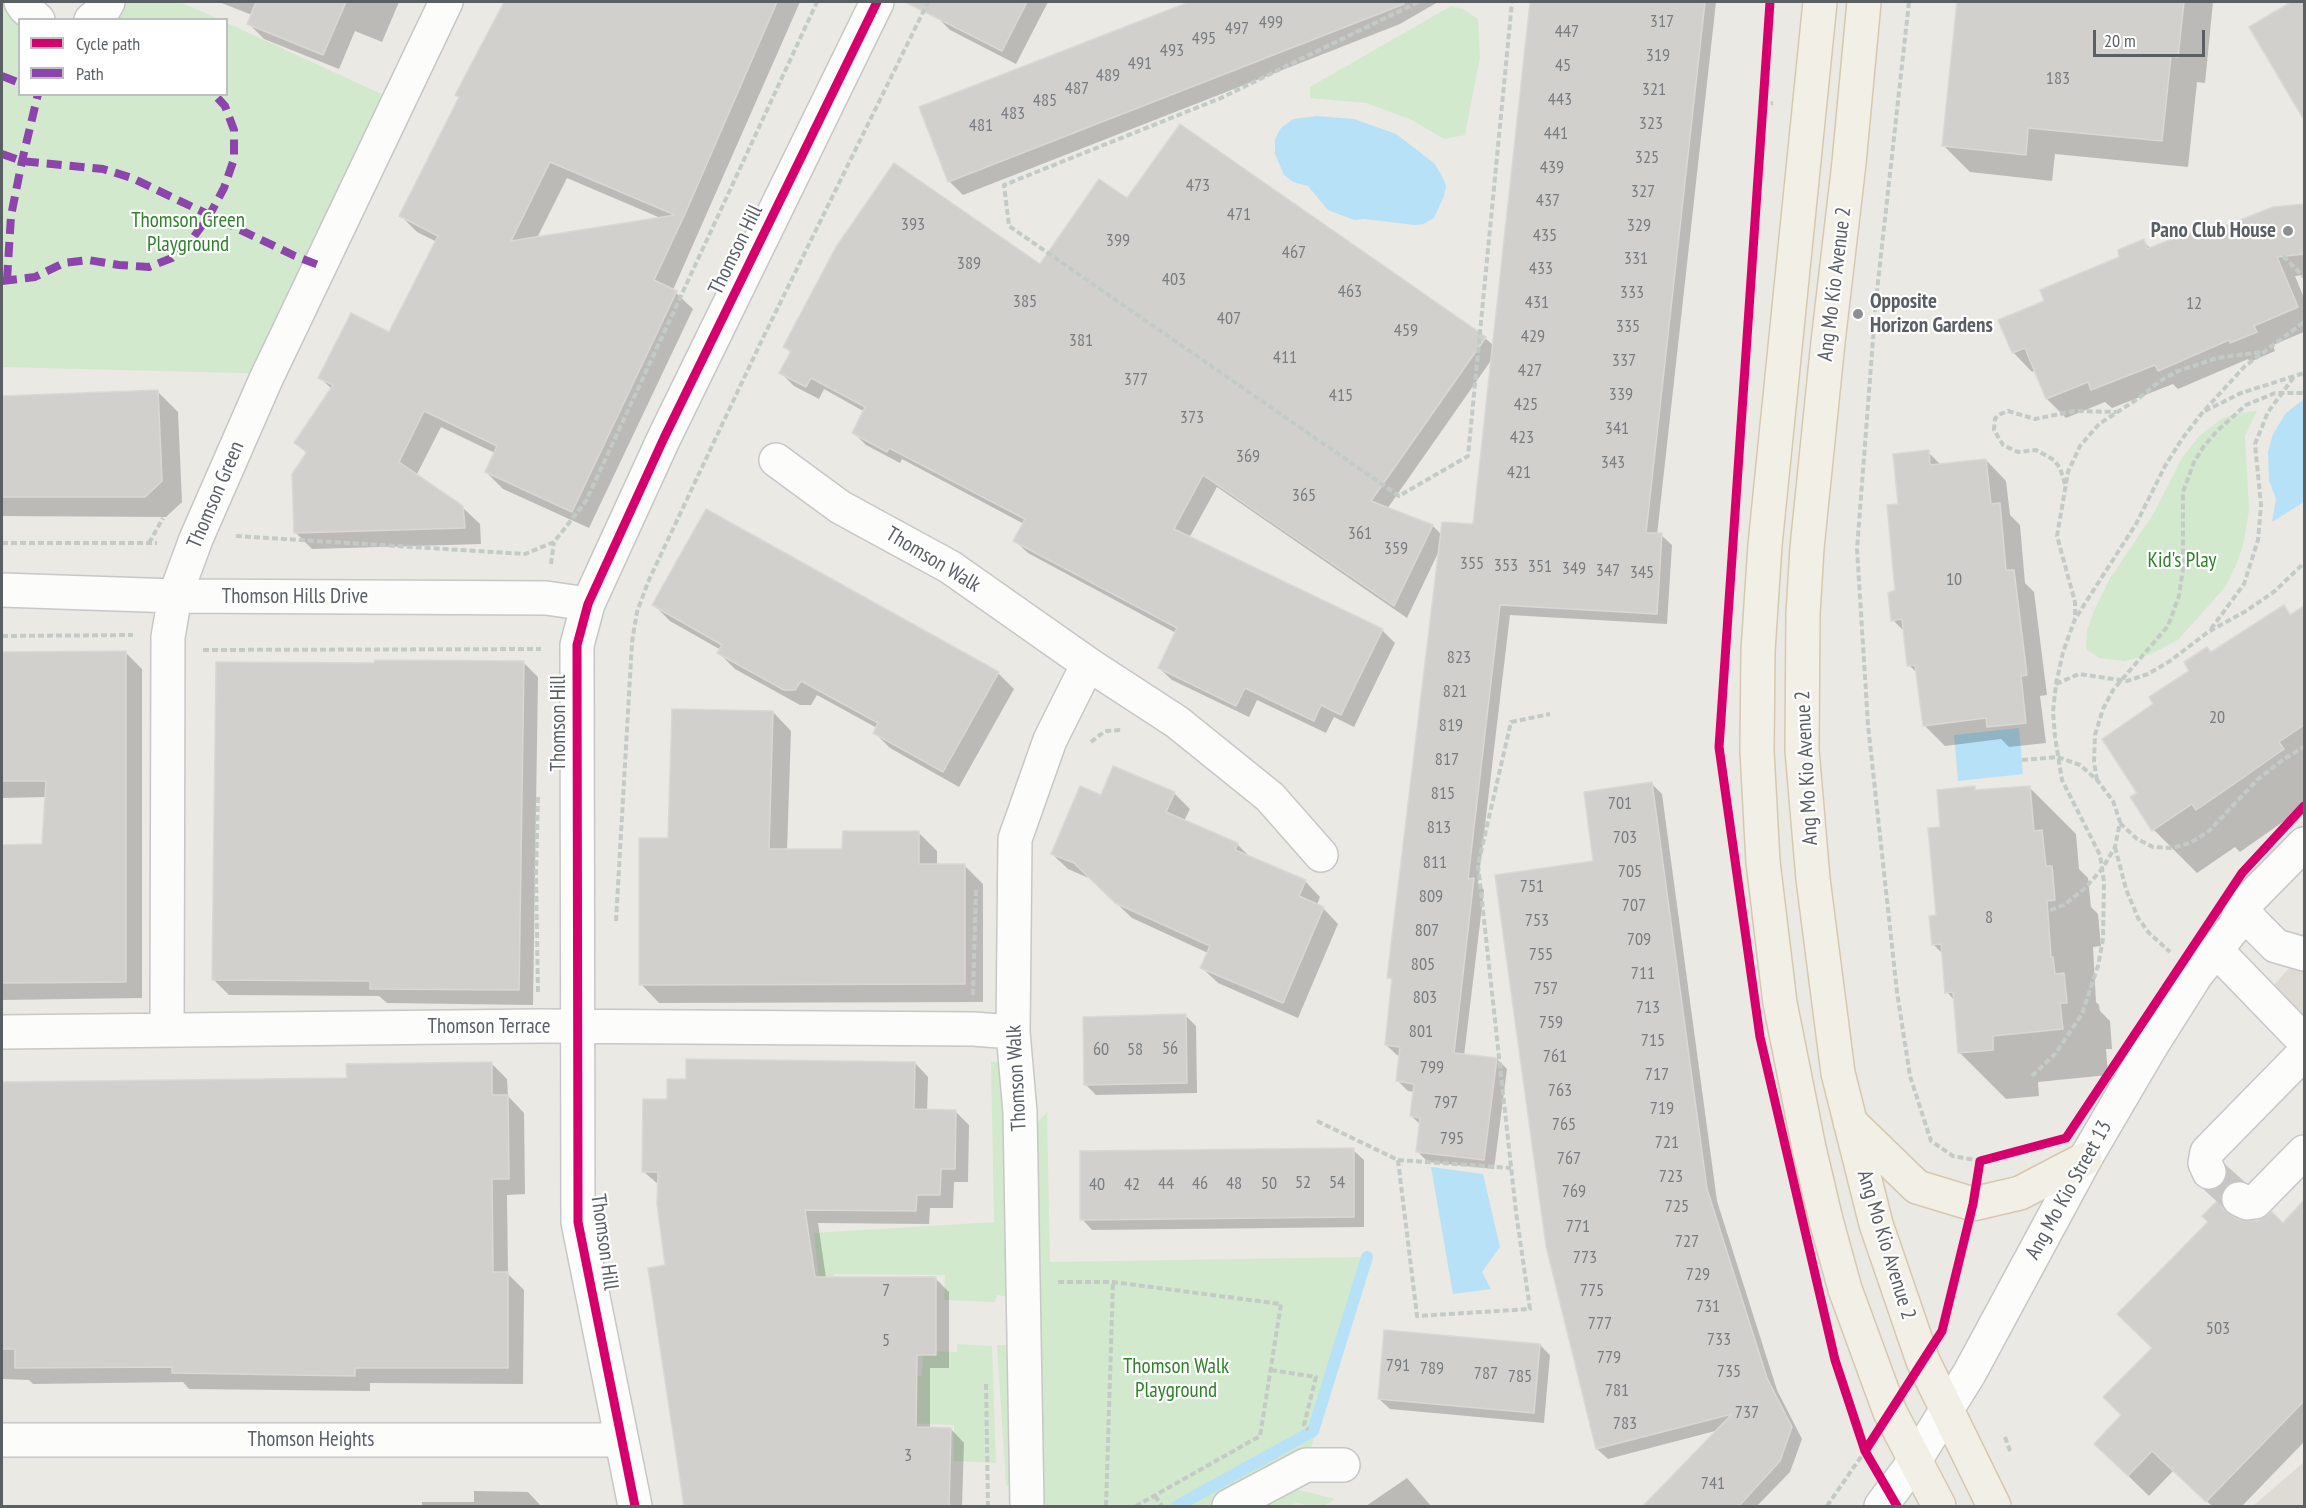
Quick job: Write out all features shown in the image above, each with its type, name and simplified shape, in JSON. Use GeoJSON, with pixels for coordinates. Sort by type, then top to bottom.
{"type":"FeatureCollection","features":[{"type":"Feature","properties":{"kind":"main road","name":"Ang Mo Kio Avenue 2"},"geometry":{"type":"LineString","coordinates":[[1820,2],[1766,545],[1758,651],[1757,751],[1763,862],[1780,1003],[1809,1148],[1845,1289],[1890,1412],[1914,1462],[1939,1506]]}},
{"type":"Feature","properties":{"kind":"main road","name":"Ang Mo Kio Avenue 2"},"geometry":{"type":"LineString","coordinates":[[1864,2],[1849,163],[1826,353],[1807,548],[1803,614],[1802,750],[1813,879],[1838,1073],[1876,1224],[1923,1361],[1994,1506]]}},
{"type":"Feature","properties":{"kind":"main road"},"geometry":{"type":"LineString","coordinates":[[1849,1121],[1917,1187],[1973,1204],[2020,1193],[2085,1160]]}},
{"type":"Feature","properties":{"kind":"street"},"geometry":{"type":"LineString","coordinates":[[21,2],[36,18]]}},
{"type":"Feature","properties":{"kind":"street"},"geometry":{"type":"LineString","coordinates":[[93,18],[108,2]]}},
{"type":"Feature","properties":{"kind":"street","name":"Thomson Green"},"geometry":{"type":"LineString","coordinates":[[167,1030],[168,637],[175,596],[196,539],[266,379],[446,2]]}},
{"type":"Feature","properties":{"kind":"street","name":"Thomson Hill"},"geometry":{"type":"LineString","coordinates":[[635,1506],[578,1222],[577,645],[588,604],[664,438],[877,2]]}},
{"type":"Feature","properties":{"kind":"street","name":"Thomson Walk"},"geometry":{"type":"LineString","coordinates":[[776,460],[840,507],[950,567],[1088,664],[1177,722],[1270,797],[1321,855]]}},
{"type":"Feature","properties":{"kind":"street","name":"Thomson Hills Drive"},"geometry":{"type":"LineString","coordinates":[[2,590],[175,596],[546,598],[588,604]]}},
{"type":"Feature","properties":{"kind":"street","name":"Thomson Walk"},"geometry":{"type":"LineString","coordinates":[[1027,1506],[1020,1112],[1013,1032],[1015,839],[1050,740],[1088,664]]}},
{"type":"Feature","properties":{"kind":"street","name":"Ang Mo Kio Street 13"},"geometry":{"type":"LineString","coordinates":[[1886,1501],[1946,1411],[2150,1048],[2206,963],[2304,844]]}},
{"type":"Feature","properties":{"kind":"street","name":"Ang Mo Kio Street 13"},"geometry":{"type":"LineString","coordinates":[[2244,919],[2304,877]]}},
{"type":"Feature","properties":{"kind":"street"},"geometry":{"type":"LineString","coordinates":[[2244,919],[2276,945],[2304,954]]}},
{"type":"Feature","properties":{"kind":"street"},"geometry":{"type":"LineString","coordinates":[[2206,963],[2304,1041]]}},
{"type":"Feature","properties":{"kind":"street","name":"Thomson Terrace"},"geometry":{"type":"LineString","coordinates":[[2,1032],[539,1026],[973,1029],[1013,1032]]}},
{"type":"Feature","properties":{"kind":"street"},"geometry":{"type":"LineString","coordinates":[[2209,1172],[2205,1163],[2207,1152],[2304,1053]]}},
{"type":"Feature","properties":{"kind":"street"},"geometry":{"type":"LineString","coordinates":[[2240,1199],[2247,1203],[2255,1202],[2304,1152]]}},
{"type":"Feature","properties":{"kind":"street","name":"Thomson Heights"},"geometry":{"type":"LineString","coordinates":[[2,1440],[620,1440]]}},
{"type":"Feature","properties":{"kind":"street"},"geometry":{"type":"LineString","coordinates":[[1229,1506],[1306,1465],[1343,1465]]}},
{"type":"Feature","properties":{"kind":"path"},"geometry":{"type":"LineString","coordinates":[[2,543],[149,544],[228,536],[525,554],[554,542],[586,501],[817,2]]}},
{"type":"Feature","properties":{"kind":"path"},"geometry":{"type":"LineString","coordinates":[[616,923],[632,642],[637,612],[648,582],[759,344],[928,2]]}},
{"type":"Feature","properties":{"kind":"path"},"geometry":{"type":"LineString","coordinates":[[1418,2],[1221,98],[1004,185],[1009,226],[1399,496],[1468,456],[1512,2]]}},
{"type":"Feature","properties":{"kind":"path"},"geometry":{"type":"LineString","coordinates":[[1909,2],[1876,300],[1857,549],[1868,725],[1897,992],[1910,1076],[1931,1142],[1953,1156],[1980,1161],[1991,1158]]}},
{"type":"Feature","properties":{"kind":"path"},"geometry":{"type":"LineString","coordinates":[[1761,117],[1763,95]]}},
{"type":"Feature","properties":{"kind":"path"},"geometry":{"type":"LineString","coordinates":[[2283,256],[2304,277]]}},
{"type":"Feature","properties":{"kind":"path"},"geometry":{"type":"LineString","coordinates":[[2032,1076],[2055,1054],[2070,1035],[2082,1014],[2098,966],[2103,939],[2105,909],[2100,855],[2062,780],[2058,757],[2054,712],[2056,684],[2063,652],[2075,619],[2136,524],[2170,457],[2202,413],[2245,366],[2304,322]]}},
{"type":"Feature","properties":{"kind":"path"},"geometry":{"type":"LineString","coordinates":[[2075,619],[2075,602],[2057,536],[2068,472],[2080,446],[2099,424],[2178,371],[2217,358],[2262,352]]}},
{"type":"Feature","properties":{"kind":"path"},"geometry":{"type":"LineString","coordinates":[[2202,413],[2241,393],[2304,373]]}},
{"type":"Feature","properties":{"kind":"path"},"geometry":{"type":"LineString","coordinates":[[2208,632],[2244,584],[2258,540],[2261,505],[2255,444],[2268,412],[2294,377]]}},
{"type":"Feature","properties":{"kind":"path"},"geometry":{"type":"LineString","coordinates":[[2097,780],[2094,762],[2095,735],[2103,709],[2113,690],[2168,626],[2179,596],[2183,569],[2183,492],[2194,462],[2217,431],[2246,405],[2275,393],[2304,393]]}},
{"type":"Feature","properties":{"kind":"path"},"geometry":{"type":"LineString","coordinates":[[2065,485],[2060,468],[2054,460],[2036,450],[2018,452],[2003,445],[1994,430],[1995,419],[1998,415],[2008,411],[2035,419],[2075,411],[2116,412]]}},
{"type":"Feature","properties":{"kind":"path"},"geometry":{"type":"LineString","coordinates":[[2056,684],[2079,674],[2127,681],[2148,674],[2170,661],[2208,632],[2276,591],[2304,563]]}},
{"type":"Feature","properties":{"kind":"path"},"geometry":{"type":"LineString","coordinates":[[2,636],[137,635],[168,637],[197,650],[542,649]]}},
{"type":"Feature","properties":{"kind":"path"},"geometry":{"type":"LineString","coordinates":[[1398,1160],[1417,1316],[1530,1309],[1511,1168],[1478,865],[1511,722],[1550,714]]}},
{"type":"Feature","properties":{"kind":"path"},"geometry":{"type":"LineString","coordinates":[[1084,751],[1105,731],[1128,729]]}},
{"type":"Feature","properties":{"kind":"path"},"geometry":{"type":"LineString","coordinates":[[2022,760],[2058,757],[2080,765],[2097,780],[2113,801],[2120,822],[2137,839],[2153,847],[2172,848],[2190,843],[2209,831],[2257,780],[2304,747]]}},
{"type":"Feature","properties":{"kind":"path"},"geometry":{"type":"LineString","coordinates":[[2048,911],[2064,905],[2084,889],[2102,869],[2115,847],[2120,822]]}},
{"type":"Feature","properties":{"kind":"path"},"geometry":{"type":"LineString","coordinates":[[2115,847],[2126,889],[2138,918],[2149,933],[2206,963]]}},
{"type":"Feature","properties":{"kind":"path"},"geometry":{"type":"LineString","coordinates":[[973,1029],[976,877]]}},
{"type":"Feature","properties":{"kind":"path"},"geometry":{"type":"LineString","coordinates":[[1317,1121],[1398,1160],[1511,1168]]}},
{"type":"Feature","properties":{"kind":"path"},"geometry":{"type":"LineString","coordinates":[[1973,1204],[1980,1161]]}},
{"type":"Feature","properties":{"kind":"path"},"geometry":{"type":"LineString","coordinates":[[1051,1282],[1113,1282],[1281,1304],[1260,1436],[1136,1506]]}},
{"type":"Feature","properties":{"kind":"path"},"geometry":{"type":"LineString","coordinates":[[1106,1506],[1113,1282]]}},
{"type":"Feature","properties":{"kind":"path"},"geometry":{"type":"LineString","coordinates":[[1271,1370],[1316,1377],[1304,1425]]}},
{"type":"Feature","properties":{"kind":"path"},"geometry":{"type":"LineString","coordinates":[[1827,1506],[1890,1412]]}},
{"type":"Feature","properties":{"kind":"path"},"geometry":{"type":"LineString","coordinates":[[1862,1441],[1886,1501]]}},
{"type":"Feature","properties":{"kind":"path"},"geometry":{"type":"LineString","coordinates":[[1155,1496],[1161,1505]]}},
{"type":"Feature","properties":{"kind":"shaded area"},"geometry":{"type":"Polygon","coordinates":[[[2304,952],[2304,1030],[2270,989],[2304,952]]]}},
{"type":"Feature","properties":{"kind":"shaded area"},"geometry":{"type":"Polygon","coordinates":[[[2304,1462],[2304,1506],[2253,1506],[2304,1462]]]}},
{"type":"Feature","properties":{"kind":"green space","name":"Thomson Green Playground"},"geometry":{"type":"Polygon","coordinates":[[[2,2],[18,24],[18,96],[228,96],[228,23],[403,104],[278,374],[2,367],[2,2]]]}},
{"type":"Feature","properties":{"kind":"green space"},"geometry":{"type":"Polygon","coordinates":[[[122,2],[180,2],[217,18],[114,18],[122,2]]]}},
{"type":"Feature","properties":{"kind":"green space"},"geometry":{"type":"Polygon","coordinates":[[[1451,6],[1463,9],[1478,19],[1480,57],[1465,135],[1444,139],[1410,119],[1366,103],[1310,98],[1310,87],[1451,6]]]}},
{"type":"Feature","properties":{"kind":"green space","name":"Kid's Play"},"geometry":{"type":"Polygon","coordinates":[[[2257,411],[2245,436],[2249,510],[2244,541],[2226,586],[2178,640],[2151,654],[2125,661],[2099,658],[2086,649],[2087,630],[2094,611],[2109,580],[2154,513],[2182,458],[2200,435],[2223,418],[2257,411]]]}},
{"type":"Feature","properties":{"kind":"green space"},"geometry":{"type":"Polygon","coordinates":[[[1009,1061],[1010,1297],[997,1295],[995,1302],[944,1300],[945,1275],[834,1274],[839,1373],[922,1376],[923,1351],[957,1352],[957,1344],[992,1346],[996,1463],[954,1461],[954,1425],[876,1422],[829,1374],[814,1233],[994,1222],[991,1062],[1009,1061]]]}},
{"type":"Feature","properties":{"kind":"green space","name":"Thomson Walk Playground"},"geometry":{"type":"Polygon","coordinates":[[[1047,1112],[1050,1262],[1367,1257],[1306,1465],[1229,1506],[1042,1506],[1028,1133],[1047,1112]]]}},
{"type":"Feature","properties":{"kind":"green space"},"geometry":{"type":"Polygon","coordinates":[[[997,1345],[1025,1345],[1021,1483],[1006,1485],[997,1345]]]}},
{"type":"Feature","properties":{"kind":"green space"},"geometry":{"type":"Polygon","coordinates":[[[1295,1489],[1335,1499],[1324,1506],[1296,1503],[1289,1506],[1263,1506],[1295,1489]]]}},
{"type":"Feature","properties":{"kind":"water"},"geometry":{"type":"Polygon","coordinates":[[[1317,116],[1354,119],[1396,134],[1434,163],[1446,186],[1434,218],[1423,224],[1415,225],[1364,219],[1354,220],[1328,210],[1308,186],[1293,182],[1284,175],[1275,154],[1275,139],[1281,128],[1293,119],[1317,116]]]}},
{"type":"Feature","properties":{"kind":"water"},"geometry":{"type":"Polygon","coordinates":[[[2304,399],[2304,502],[2272,522],[2276,499],[2269,480],[2268,452],[2273,434],[2286,413],[2304,399]]]}},
{"type":"Feature","properties":{"kind":"water"},"geometry":{"type":"Polygon","coordinates":[[[2019,728],[2023,774],[1958,781],[1954,735],[2019,728]]]}},
{"type":"Feature","properties":{"kind":"water"},"geometry":{"type":"Polygon","coordinates":[[[1431,1167],[1483,1174],[1500,1247],[1482,1272],[1491,1289],[1453,1294],[1431,1167]]]}},
{"type":"Feature","properties":{"kind":"building"},"geometry":{"type":"Polygon","coordinates":[[[256,2],[346,2],[323,55],[247,24],[256,2]]]}},
{"type":"Feature","properties":{"kind":"building"},"geometry":{"type":"Polygon","coordinates":[[[504,2],[777,2],[654,280],[677,291],[572,512],[485,472],[497,446],[424,411],[399,462],[463,506],[465,528],[294,533],[292,474],[307,452],[294,443],[333,385],[318,378],[351,313],[389,332],[438,236],[399,216],[459,97],[455,95],[504,2]],[[550,162],[511,241],[675,215],[550,162]]]}},
{"type":"Feature","properties":{"kind":"building"},"geometry":{"type":"Polygon","coordinates":[[[905,2],[1027,2],[1002,51],[905,2]]]}},
{"type":"Feature","properties":{"kind":"building"},"geometry":{"type":"Polygon","coordinates":[[[1189,2],[1403,2],[1404,4],[948,182],[919,107],[1189,2]]]}},
{"type":"Feature","properties":{"kind":"building"},"geometry":{"type":"Polygon","coordinates":[[[1530,2],[1705,2],[1646,533],[1662,533],[1657,614],[1500,605],[1468,879],[1474,878],[1454,1053],[1497,1058],[1484,1160],[1416,1152],[1420,1118],[1410,1116],[1414,1084],[1396,1081],[1400,1047],[1385,1045],[1392,978],[1387,978],[1442,522],[1473,524],[1530,2]]]}},
{"type":"Feature","properties":{"kind":"building"},"geometry":{"type":"Polygon","coordinates":[[[1957,2],[2184,2],[2178,57],[2171,56],[2162,141],[2028,128],[2026,155],[1942,146],[1957,2]]]}},
{"type":"Feature","properties":{"kind":"building"},"geometry":{"type":"Polygon","coordinates":[[[2291,2],[2304,2],[2304,120],[2249,27],[2291,2]]]}},
{"type":"Feature","properties":{"kind":"building"},"geometry":{"type":"Polygon","coordinates":[[[1180,124],[1486,337],[1371,501],[1433,525],[1394,606],[1203,475],[1174,529],[1383,629],[1341,715],[1321,705],[1314,721],[1245,688],[1236,706],[1158,668],[1177,628],[1013,541],[1025,519],[889,448],[887,452],[852,433],[865,407],[811,378],[806,387],[779,373],[791,351],[783,347],[836,247],[894,163],[1040,264],[1099,179],[1127,198],[1180,124]]]}},
{"type":"Feature","properties":{"kind":"building"},"geometry":{"type":"Polygon","coordinates":[[[2304,204],[2304,254],[2277,257],[2298,307],[2254,326],[2257,332],[2230,343],[2229,340],[2158,371],[2155,365],[2091,390],[2088,382],[2046,399],[2025,348],[2012,353],[1998,320],[2044,301],[2040,290],[2119,257],[2118,250],[2144,239],[2147,249],[2192,231],[2194,238],[2273,207],[2304,204]]]}},
{"type":"Feature","properties":{"kind":"building"},"geometry":{"type":"Polygon","coordinates":[[[158,390],[162,481],[145,497],[2,497],[2,396],[158,390]]]}},
{"type":"Feature","properties":{"kind":"building"},"geometry":{"type":"Polygon","coordinates":[[[1929,450],[1930,465],[1986,459],[1991,504],[2000,503],[2006,570],[2014,570],[2027,675],[2021,676],[2026,723],[1987,727],[1986,718],[1923,726],[1915,665],[1907,666],[1902,619],[1891,621],[1888,593],[1895,590],[1887,505],[1898,504],[1893,454],[1929,450]]]}},
{"type":"Feature","properties":{"kind":"building"},"geometry":{"type":"Polygon","coordinates":[[[706,509],[999,672],[943,772],[873,733],[878,723],[801,681],[795,690],[784,690],[717,653],[722,645],[652,605],[706,509]]]}},
{"type":"Feature","properties":{"kind":"building"},"geometry":{"type":"Polygon","coordinates":[[[2284,605],[2290,615],[2304,606],[2304,725],[2279,742],[2284,749],[2221,793],[2196,810],[2192,804],[2152,831],[2130,797],[2137,793],[2102,739],[2153,704],[2149,697],[2189,671],[2184,662],[2207,647],[2211,652],[2284,605]]]}},
{"type":"Feature","properties":{"kind":"building"},"geometry":{"type":"Polygon","coordinates":[[[126,651],[126,982],[2,983],[2,845],[42,844],[46,781],[2,781],[2,652],[126,651]]]}},
{"type":"Feature","properties":{"kind":"building"},"geometry":{"type":"Polygon","coordinates":[[[375,660],[524,661],[519,990],[370,989],[370,981],[212,980],[216,662],[374,663],[375,660]]]}},
{"type":"Feature","properties":{"kind":"building"},"geometry":{"type":"Polygon","coordinates":[[[672,709],[773,711],[769,849],[842,849],[843,831],[919,831],[919,864],[965,864],[965,984],[639,985],[639,838],[668,838],[672,709]]]}},
{"type":"Feature","properties":{"kind":"building"},"geometry":{"type":"Polygon","coordinates":[[[1113,766],[1175,792],[1166,812],[1238,843],[1235,850],[1306,880],[1299,896],[1324,907],[1283,1003],[1200,968],[1210,946],[1115,903],[1074,863],[1051,854],[1080,786],[1101,795],[1113,766]]]}},
{"type":"Feature","properties":{"kind":"building"},"geometry":{"type":"Polygon","coordinates":[[[1652,782],[1707,1189],[1767,1378],[1792,1427],[1780,1461],[1739,1506],[1643,1506],[1732,1414],[1596,1449],[1546,1246],[1495,875],[1593,861],[1584,792],[1652,782]]]}},
{"type":"Feature","properties":{"kind":"building"},"geometry":{"type":"Polygon","coordinates":[[[1975,786],[1975,790],[2030,786],[2034,831],[2042,830],[2046,866],[2052,866],[2055,900],[2047,901],[2051,957],[2053,957],[2055,974],[2064,973],[2067,1003],[2060,1003],[2063,1029],[1993,1036],[1993,1050],[1958,1053],[1953,992],[1945,993],[1941,944],[1932,945],[1929,916],[1936,915],[1928,828],[1940,827],[1937,790],[1975,786]]]}},
{"type":"Feature","properties":{"kind":"building"},"geometry":{"type":"Polygon","coordinates":[[[1186,1014],[1187,1083],[1084,1085],[1083,1017],[1186,1014]]]}},
{"type":"Feature","properties":{"kind":"building"},"geometry":{"type":"Polygon","coordinates":[[[686,1059],[915,1062],[914,1109],[956,1110],[955,1169],[941,1169],[940,1195],[917,1195],[916,1211],[805,1210],[815,1277],[936,1277],[936,1355],[917,1355],[916,1427],[951,1428],[949,1506],[684,1506],[648,1268],[665,1265],[657,1204],[658,1172],[642,1172],[643,1099],[667,1099],[667,1079],[686,1079],[686,1059]]]}},
{"type":"Feature","properties":{"kind":"building"},"geometry":{"type":"Polygon","coordinates":[[[492,1062],[492,1095],[508,1095],[509,1179],[492,1179],[493,1272],[508,1272],[508,1368],[355,1368],[355,1376],[172,1373],[172,1367],[15,1368],[15,1349],[2,1349],[2,1082],[347,1078],[346,1064],[492,1062]]]}},
{"type":"Feature","properties":{"kind":"building"},"geometry":{"type":"Polygon","coordinates":[[[1354,1148],[1354,1217],[1080,1220],[1080,1151],[1354,1148]]]}},
{"type":"Feature","properties":{"kind":"building"},"geometry":{"type":"Polygon","coordinates":[[[2227,1167],[2240,1181],[2228,1184],[2222,1191],[2220,1201],[2224,1210],[2239,1220],[2257,1221],[2272,1212],[2283,1223],[2304,1200],[2304,1401],[2206,1502],[2152,1451],[2128,1476],[2094,1444],[2121,1415],[2103,1397],[2152,1348],[2117,1314],[2208,1222],[2202,1216],[2217,1201],[2206,1190],[2216,1189],[2224,1183],[2228,1175],[2227,1167]]]}},
{"type":"Feature","properties":{"kind":"building"},"geometry":{"type":"Polygon","coordinates":[[[1384,1330],[1540,1344],[1534,1413],[1378,1399],[1384,1330]]]}},
{"type":"Feature","properties":{"kind":"waterway"},"geometry":{"type":"LineString","coordinates":[[1177,1506],[1313,1431],[1367,1257]]}},
{"type":"Feature","properties":{"kind":"tunnel"},"geometry":{"type":"LineString","coordinates":[[2209,1172],[2239,1199]]}},
{"type":"Feature","properties":{"kind":"marked path"},"geometry":{"type":"LineString","coordinates":[[2,76],[18,82]]}},
{"type":"Feature","properties":{"kind":"marked path"},"geometry":{"type":"LineString","coordinates":[[7,280],[11,216],[38,96]]}},
{"type":"Feature","properties":{"kind":"marked path"},"geometry":{"type":"LineString","coordinates":[[2,281],[35,277],[64,263],[88,260],[149,267],[172,258],[190,242],[209,216],[224,188],[234,159],[234,130],[225,106],[216,96]]}},
{"type":"Feature","properties":{"kind":"marked path"},"geometry":{"type":"LineString","coordinates":[[2,154],[22,161],[103,169],[132,178],[295,256],[321,266]]}},
{"type":"Feature","properties":{"kind":"cycle path"},"geometry":{"type":"LineString","coordinates":[[635,1506],[578,1222],[577,645],[588,604],[664,438],[877,2]]}},
{"type":"Feature","properties":{"kind":"cycle path"},"geometry":{"type":"LineString","coordinates":[[1770,2],[1719,747],[1760,1037],[1835,1360],[1865,1451],[1897,1506]]}},
{"type":"Feature","properties":{"kind":"cycle path"},"geometry":{"type":"LineString","coordinates":[[1865,1451],[1942,1331],[1973,1204],[1980,1161],[2066,1138],[2242,873],[2304,806]]}},
{"type":"Feature","properties":{"kind":"place","name":"Pano Club House"},"geometry":{"type":"Point","coordinates":[2288,231]}},
{"type":"Feature","properties":{"kind":"place","name":"Opposite Horizon Gardens"},"geometry":{"type":"Point","coordinates":[1858,314]}}]}
